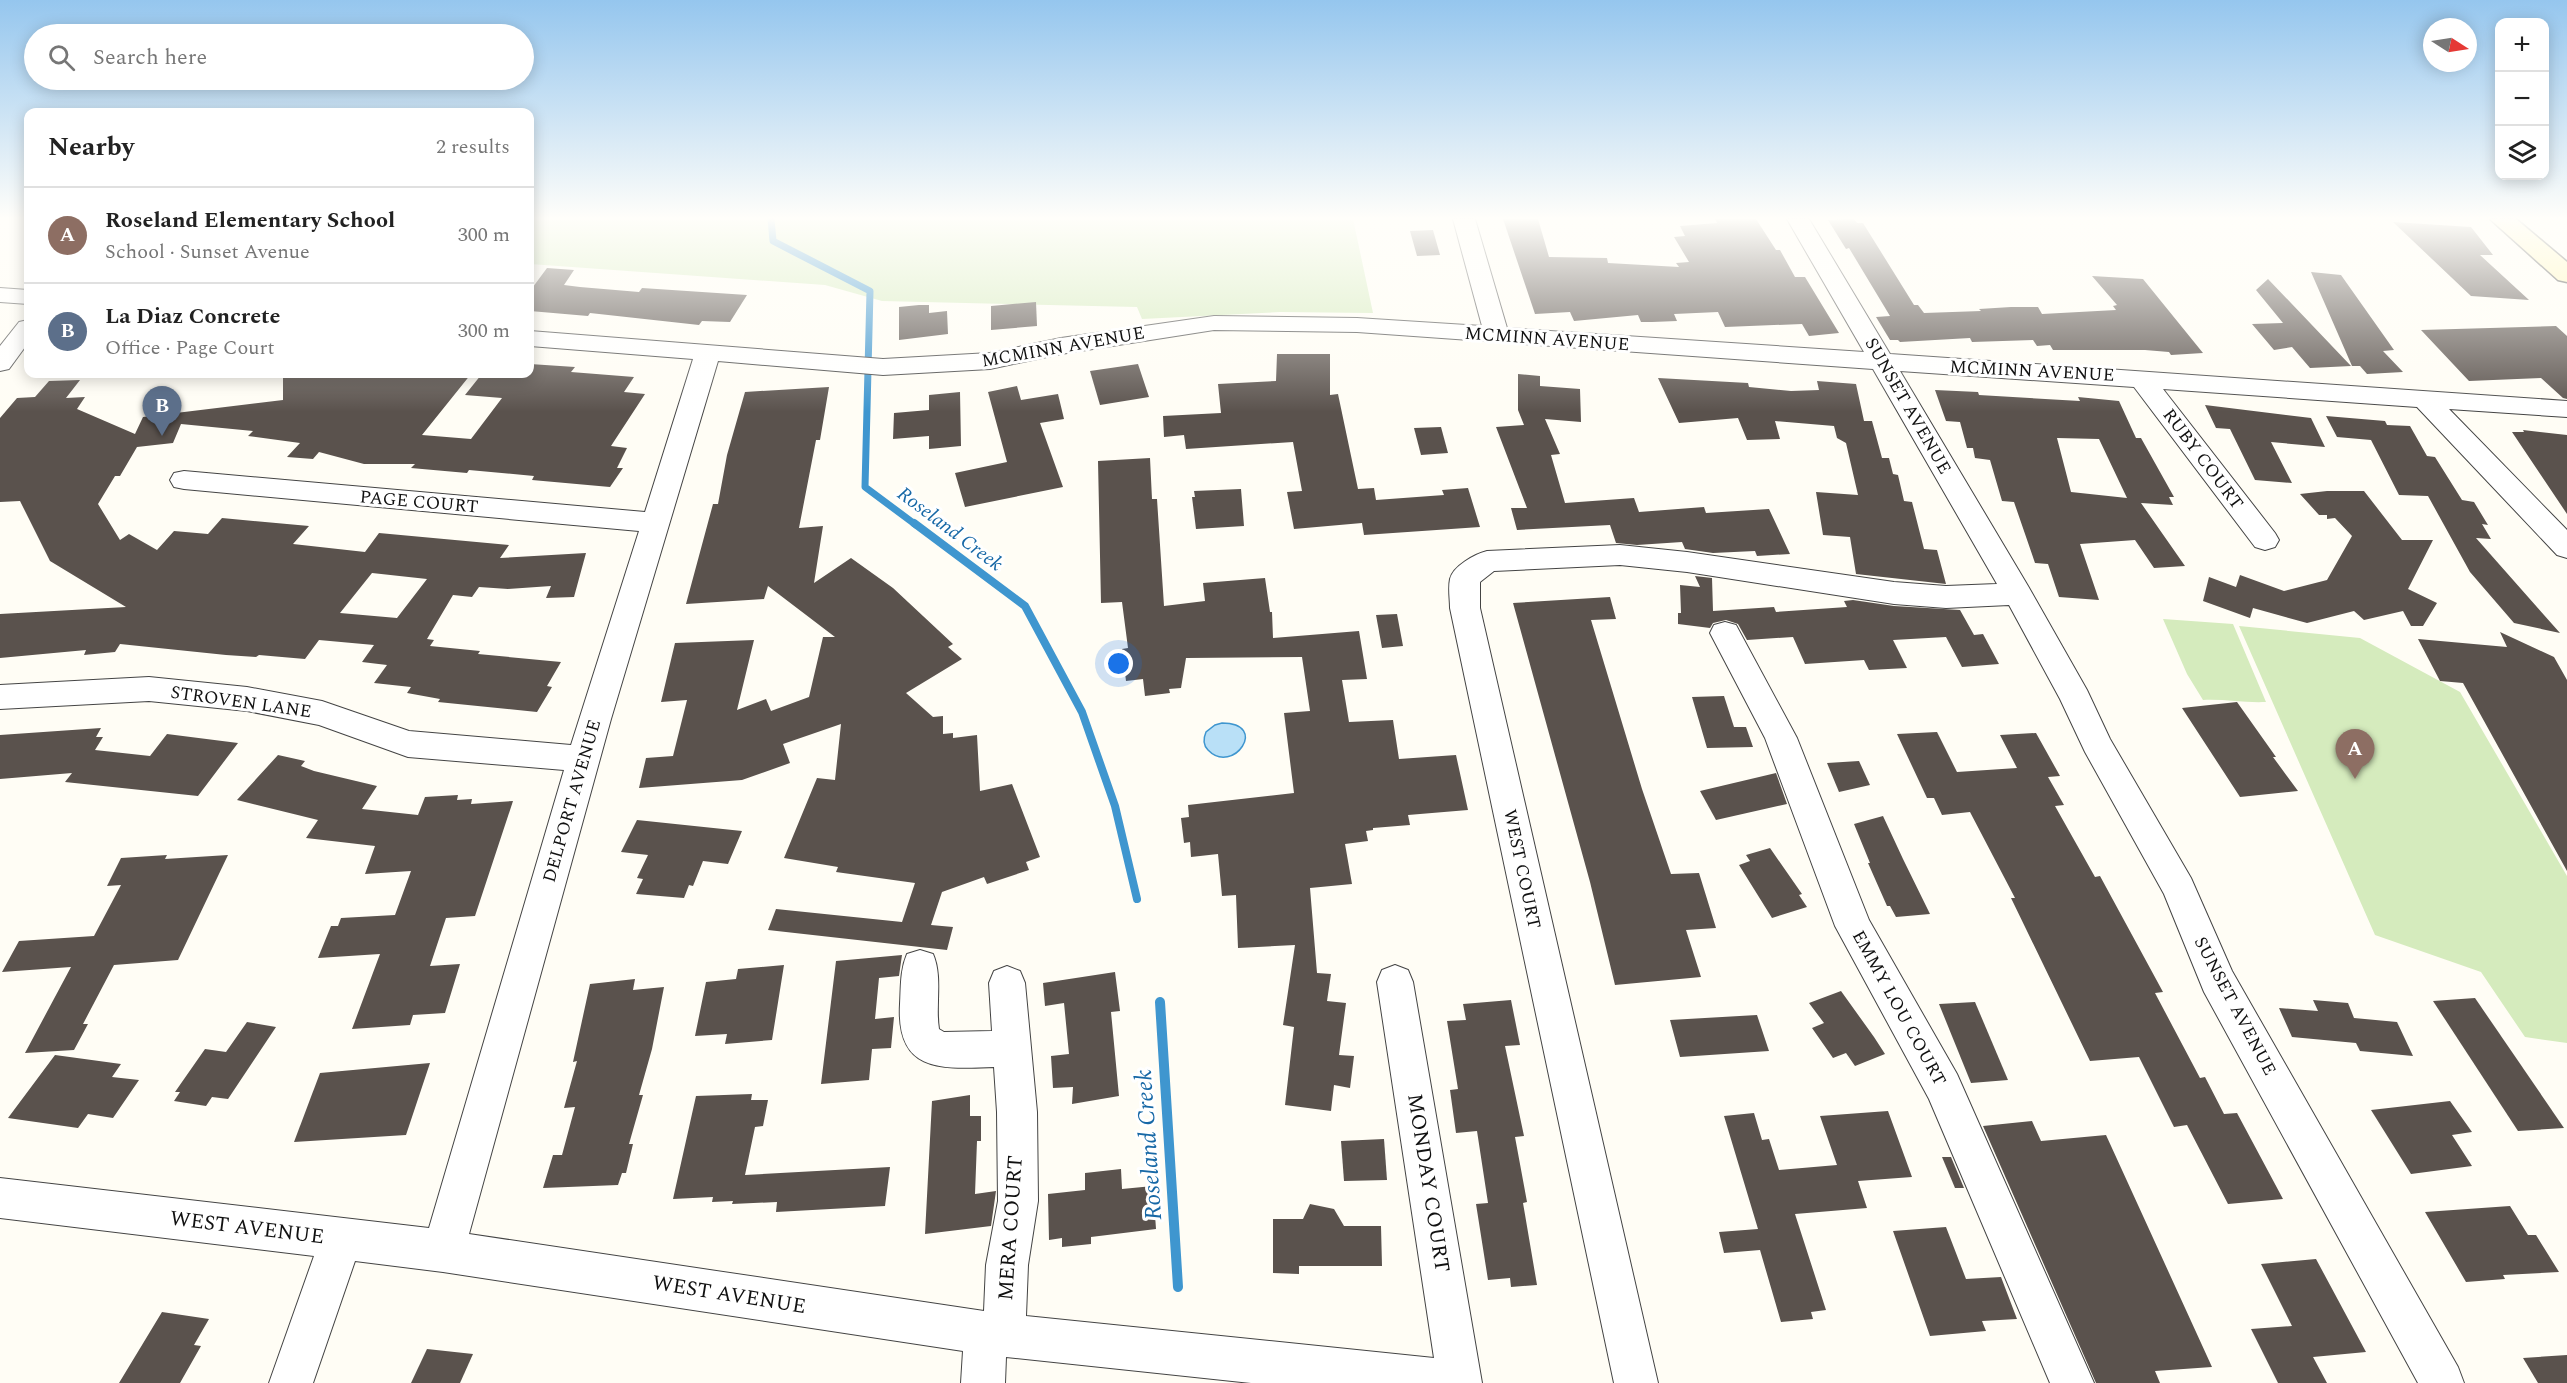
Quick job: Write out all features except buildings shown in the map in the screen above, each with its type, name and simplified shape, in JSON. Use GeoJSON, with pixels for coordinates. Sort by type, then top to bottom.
{"type":"FeatureCollection","features":[{"type":"Feature","properties":{"kind":"street"},"geometry":{"type":"LineString","coordinates":[[1482,284],[1497,335]]}},
{"type":"Feature","properties":{"kind":"street","name":"SUNSET AVENUE"},"geometry":{"type":"LineString","coordinates":[[1836,284],[2018,594],[2076,699],[2096,743],[2179,889],[2217,980],[2442,1383]]}},
{"type":"Feature","properties":{"kind":"street"},"geometry":{"type":"LineString","coordinates":[[0,295],[24,297]]}},
{"type":"Feature","properties":{"kind":"street","name":"MCMINN AVENUE"},"geometry":{"type":"LineString","coordinates":[[534,338],[884,367],[990,361],[1061,346],[1214,323],[1357,325],[2567,409]]}},
{"type":"Feature","properties":{"kind":"street"},"geometry":{"type":"LineString","coordinates":[[0,363],[24,332]]}},
{"type":"Feature","properties":{"kind":"street","name":"DELPORT AVENUE"},"geometry":{"type":"LineString","coordinates":[[443,1251],[583,759],[708,353]]}},
{"type":"Feature","properties":{"kind":"street","name":"RUBY COURT"},"geometry":{"type":"LineString","coordinates":[[2141,378],[2265,540]]}},
{"type":"Feature","properties":{"kind":"street"},"geometry":{"type":"LineString","coordinates":[[2424,399],[2567,548]]}},
{"type":"Feature","properties":{"kind":"street","name":"PAGE COURT"},"geometry":{"type":"LineString","coordinates":[[184,480],[654,523]]}},
{"type":"Feature","properties":{"kind":"street","name":"WEST COURT"},"geometry":{"type":"LineString","coordinates":[[1636,1383],[1464,608],[1465,578],[1486,561],[1620,555],[1688,562],[1894,593],[1946,597],[2018,594]]}},
{"type":"Feature","properties":{"kind":"street","name":"EMMY LOU COURT"},"geometry":{"type":"LineString","coordinates":[[1725,633],[1780,738],[1853,926],[1943,1087],[2072,1383]]}},
{"type":"Feature","properties":{"kind":"street","name":"STROVEN LANE"},"geometry":{"type":"LineString","coordinates":[[0,697],[149,689],[236,698],[322,713],[408,744],[583,759]]}},
{"type":"Feature","properties":{"kind":"street"},"geometry":{"type":"LineString","coordinates":[[920,966],[918,1013],[922,1039],[936,1050],[955,1052],[1014,1048]]}},
{"type":"Feature","properties":{"kind":"street","name":"MERA COURT"},"geometry":{"type":"LineString","coordinates":[[982,1383],[995,1334],[1018,1201],[1014,1048],[1007,982]]}},
{"type":"Feature","properties":{"kind":"street","name":"MONDAY COURT"},"geometry":{"type":"LineString","coordinates":[[1395,982],[1459,1383]]}},
{"type":"Feature","properties":{"kind":"street","name":"WEST AVENUE"},"geometry":{"type":"LineString","coordinates":[[0,1198],[443,1251],[995,1334],[1459,1383]]}},
{"type":"Feature","properties":{"kind":"street"},"geometry":{"type":"LineString","coordinates":[[291,1383],[341,1240]]}},
{"type":"Feature","properties":{"kind":"green space"},"geometry":{"type":"Polygon","coordinates":[[[804,284],[1367,284],[1373,313],[1280,312],[1142,319],[1137,307],[882,301],[825,285],[804,284]]]}},
{"type":"Feature","properties":{"kind":"green space"},"geometry":{"type":"Polygon","coordinates":[[[2163,619],[2233,624],[2266,702],[2203,700],[2187,674],[2163,619]]]}},
{"type":"Feature","properties":{"kind":"green space"},"geometry":{"type":"Polygon","coordinates":[[[2239,626],[2360,638],[2460,692],[2567,876],[2567,1043],[2525,1037],[2481,972],[2375,935],[2239,626]]]}},
{"type":"Feature","properties":{"kind":"water"},"geometry":{"type":"Polygon","coordinates":[[[1222,723],[1236,725],[1244,731],[1245,738],[1242,746],[1236,753],[1227,757],[1218,756],[1208,750],[1204,742],[1206,732],[1222,723]]]}},
{"type":"Feature","properties":{"kind":"waterway","name":"Roseland Creek"},"geometry":{"type":"LineString","coordinates":[[856,284],[870,291],[865,487],[916,525]]}},
{"type":"Feature","properties":{"kind":"waterway","name":"Roseland Creek"},"geometry":{"type":"LineString","coordinates":[[914,523],[1025,606],[1082,712],[1115,806],[1137,899]]}},
{"type":"Feature","properties":{"kind":"waterway","name":"Roseland Creek"},"geometry":{"type":"LineString","coordinates":[[1160,1002],[1178,1287]]}},
{"type":"Feature","properties":{"kind":"place","name":"La Diaz Concrete"},"geometry":{"type":"Point","coordinates":[162,436]}},
{"type":"Feature","properties":{"kind":"place","name":"Roseland Elementary School"},"geometry":{"type":"Point","coordinates":[2355,779]}}]}
